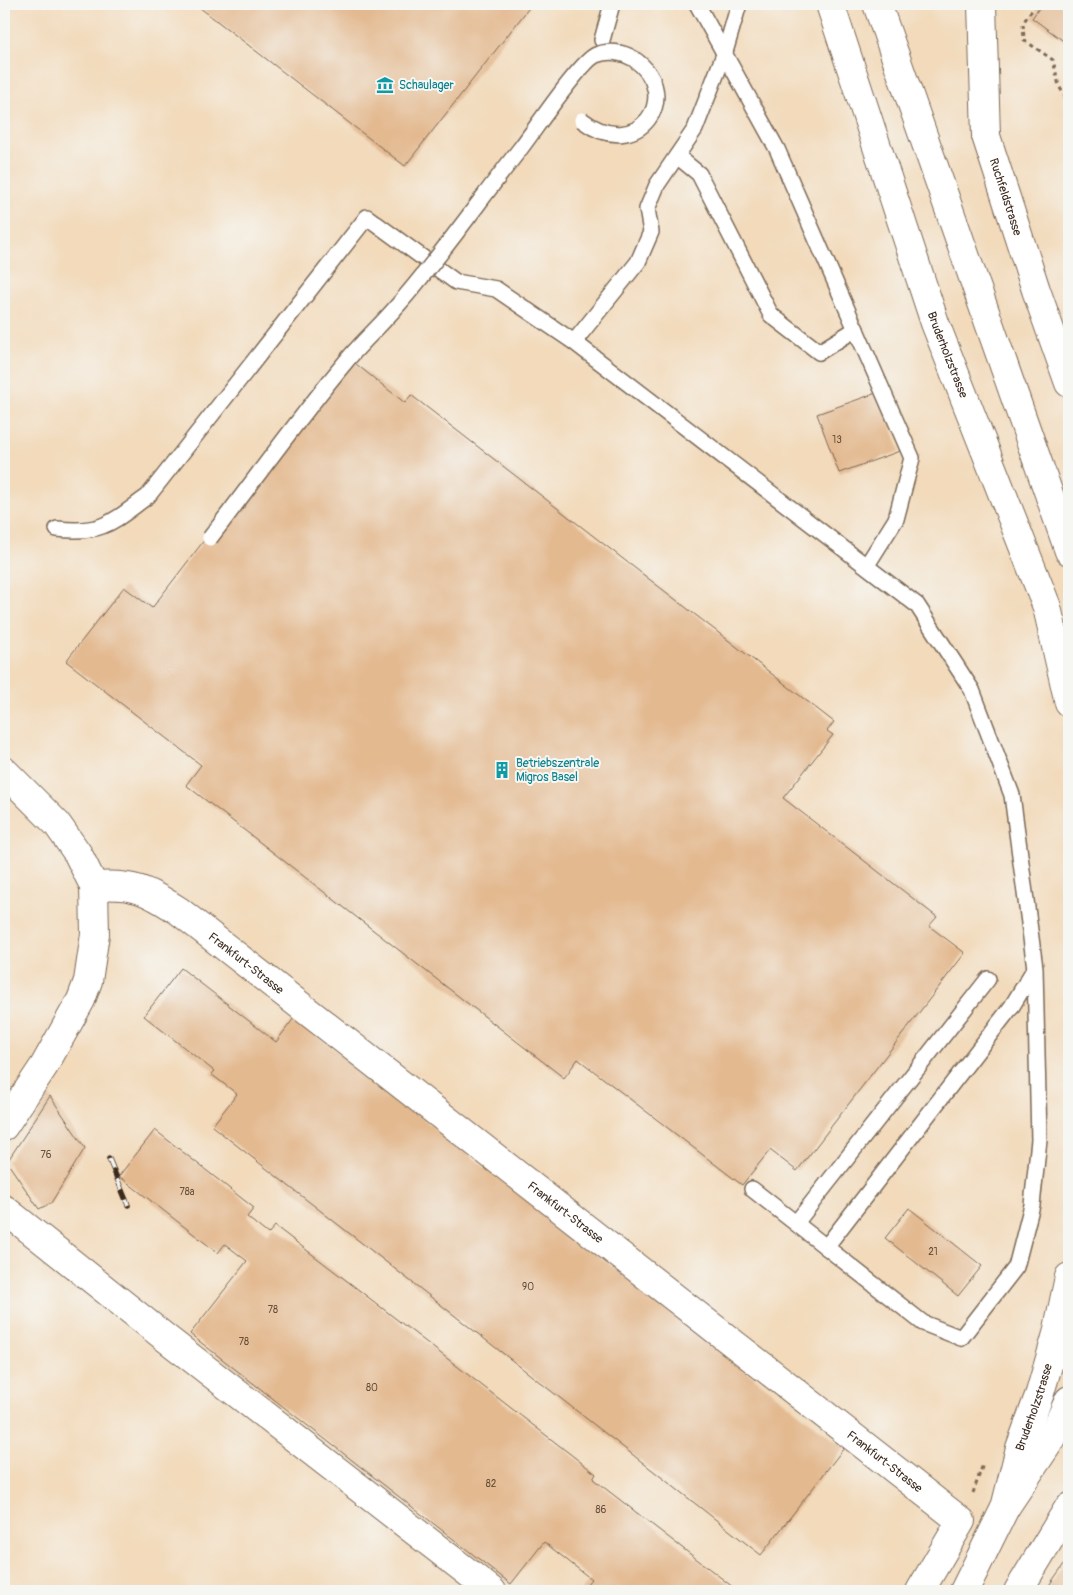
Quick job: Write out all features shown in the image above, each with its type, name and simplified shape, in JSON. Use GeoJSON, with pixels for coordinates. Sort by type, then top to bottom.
{"type":"FeatureCollection","features":[{"type":"Feature","properties":{"kind":"street","name":"Bruderholzstrasse"},"geometry":{"type":"LineString","coordinates":[[830,4],[935,323],[1047,607],[1069,703]]}},
{"type":"Feature","properties":{"kind":"street"},"geometry":{"type":"LineString","coordinates":[[877,4],[1069,551]]}},
{"type":"Feature","properties":{"kind":"street","name":"Ruchfeldstrasse"},"geometry":{"type":"LineString","coordinates":[[982,4],[986,136],[1036,290],[1069,383]]}},
{"type":"Feature","properties":{"kind":"street"},"geometry":{"type":"LineString","coordinates":[[4,771],[57,824],[78,854],[94,886],[95,934],[88,981],[82,1000],[44,1066],[4,1126]]}},
{"type":"Feature","properties":{"kind":"street","name":"Frankfurt-Strasse"},"geometry":{"type":"LineString","coordinates":[[94,886],[120,884],[151,893],[179,911],[961,1522]]}},
{"type":"Feature","properties":{"kind":"street"},"geometry":{"type":"LineString","coordinates":[[4,1209],[167,1339],[492,1591]]}},
{"type":"Feature","properties":{"kind":"street","name":"Bruderholzstrasse"},"geometry":{"type":"LineString","coordinates":[[1005,1508],[1020,1448],[1040,1393],[1057,1334],[1069,1276]]}},
{"type":"Feature","properties":{"kind":"street","name":"Bruderholzstrasse"},"geometry":{"type":"LineString","coordinates":[[964,1591],[1005,1508],[1052,1438],[1069,1400]]}},
{"type":"Feature","properties":{"kind":"street"},"geometry":{"type":"LineString","coordinates":[[1018,1591],[1069,1507]]}},
{"type":"Feature","properties":{"kind":"street"},"geometry":{"type":"LineString","coordinates":[[920,1591],[961,1522]]}},
{"type":"Feature","properties":{"kind":"lane"},"geometry":{"type":"LineString","coordinates":[[602,40],[612,4]]}},
{"type":"Feature","properties":{"kind":"lane"},"geometry":{"type":"LineString","coordinates":[[697,4],[777,149],[912,458],[896,519],[867,565]]}},
{"type":"Feature","properties":{"kind":"lane"},"geometry":{"type":"LineString","coordinates":[[574,342],[638,262],[651,232],[647,208],[657,185],[695,129],[725,52],[739,4]]}},
{"type":"Feature","properties":{"kind":"lane"},"geometry":{"type":"LineString","coordinates":[[210,538],[349,358],[405,297],[542,121],[580,67],[595,56],[613,52],[628,56],[644,67],[653,80],[657,98],[651,116],[640,127],[626,134],[608,134],[594,129],[582,120]]}},
{"type":"Feature","properties":{"kind":"lane"},"geometry":{"type":"LineString","coordinates":[[677,156],[699,174],[771,315],[819,352],[856,329]]}},
{"type":"Feature","properties":{"kind":"lane"},"geometry":{"type":"LineString","coordinates":[[57,529],[82,531],[109,524],[148,496],[367,218],[456,282],[496,289],[574,342],[867,565],[917,606],[972,690],[1012,795],[1035,968],[1039,1140],[1032,1205],[1016,1267],[961,1338],[923,1323],[752,1189]]}},
{"type":"Feature","properties":{"kind":"lane"},"geometry":{"type":"LineString","coordinates":[[826,1247],[1012,1006],[1035,968]]}},
{"type":"Feature","properties":{"kind":"lane"},"geometry":{"type":"LineString","coordinates":[[796,1224],[988,979]]}},
{"type":"Feature","properties":{"kind":"path"},"geometry":{"type":"LineString","coordinates":[[781,4],[782,7],[789,4]]}},
{"type":"Feature","properties":{"kind":"path"},"geometry":{"type":"LineString","coordinates":[[1036,4],[1023,23],[1024,40],[1052,60],[1059,86],[1069,104]]}},
{"type":"Feature","properties":{"kind":"path"},"geometry":{"type":"LineString","coordinates":[[961,1522],[984,1462]]}},
{"type":"Feature","properties":{"kind":"building","name":"Schaulager"},"geometry":{"type":"Polygon","coordinates":[[[195,4],[532,4],[405,166],[195,4]]]}},
{"type":"Feature","properties":{"kind":"building"},"geometry":{"type":"Polygon","coordinates":[[[1042,4],[1069,4],[1069,45],[1032,18],[1042,4]]]}},
{"type":"Feature","properties":{"kind":"building","name":"Betriebszentrale Migros Basel"},"geometry":{"type":"Polygon","coordinates":[[[346,356],[405,403],[411,395],[834,722],[827,731],[833,735],[783,798],[937,917],[929,926],[965,953],[797,1171],[770,1150],[742,1185],[578,1059],[564,1078],[186,785],[201,765],[66,661],[124,587],[152,608],[346,356]]]}},
{"type":"Feature","properties":{"kind":"building"},"geometry":{"type":"Polygon","coordinates":[[[879,392],[900,451],[839,473],[817,414],[879,392]]]}},
{"type":"Feature","properties":{"kind":"building"},"geometry":{"type":"Polygon","coordinates":[[[181,968],[276,1042],[294,1018],[844,1448],[761,1555],[212,1126],[237,1094],[211,1074],[214,1071],[144,1016],[181,968]]]}},
{"type":"Feature","properties":{"kind":"building"},"geometry":{"type":"Polygon","coordinates":[[[50,1096],[85,1148],[51,1203],[39,1209],[7,1162],[50,1096]]]}},
{"type":"Feature","properties":{"kind":"building"},"geometry":{"type":"Polygon","coordinates":[[[155,1130],[254,1208],[247,1217],[268,1234],[275,1226],[596,1474],[593,1479],[738,1591],[581,1591],[591,1579],[544,1542],[511,1584],[190,1334],[247,1261],[225,1244],[218,1253],[119,1176],[155,1130]]]}},
{"type":"Feature","properties":{"kind":"building"},"geometry":{"type":"Polygon","coordinates":[[[909,1208],[982,1266],[958,1296],[885,1238],[909,1208]]]}},
{"type":"Feature","properties":{"kind":"building"},"geometry":{"type":"Polygon","coordinates":[[[1069,1557],[1069,1591],[1045,1591],[1069,1557]]]}},
{"type":"Feature","properties":{"kind":"railway"},"geometry":{"type":"LineString","coordinates":[[109,1159],[128,1205]]}},
{"type":"Feature","properties":{"kind":"place","name":"Schaulager"},"geometry":{"type":"Point","coordinates":[385,85]}},
{"type":"Feature","properties":{"kind":"place","name":"Betriebszentrale Migros Basel"},"geometry":{"type":"Point","coordinates":[502,770]}}]}
